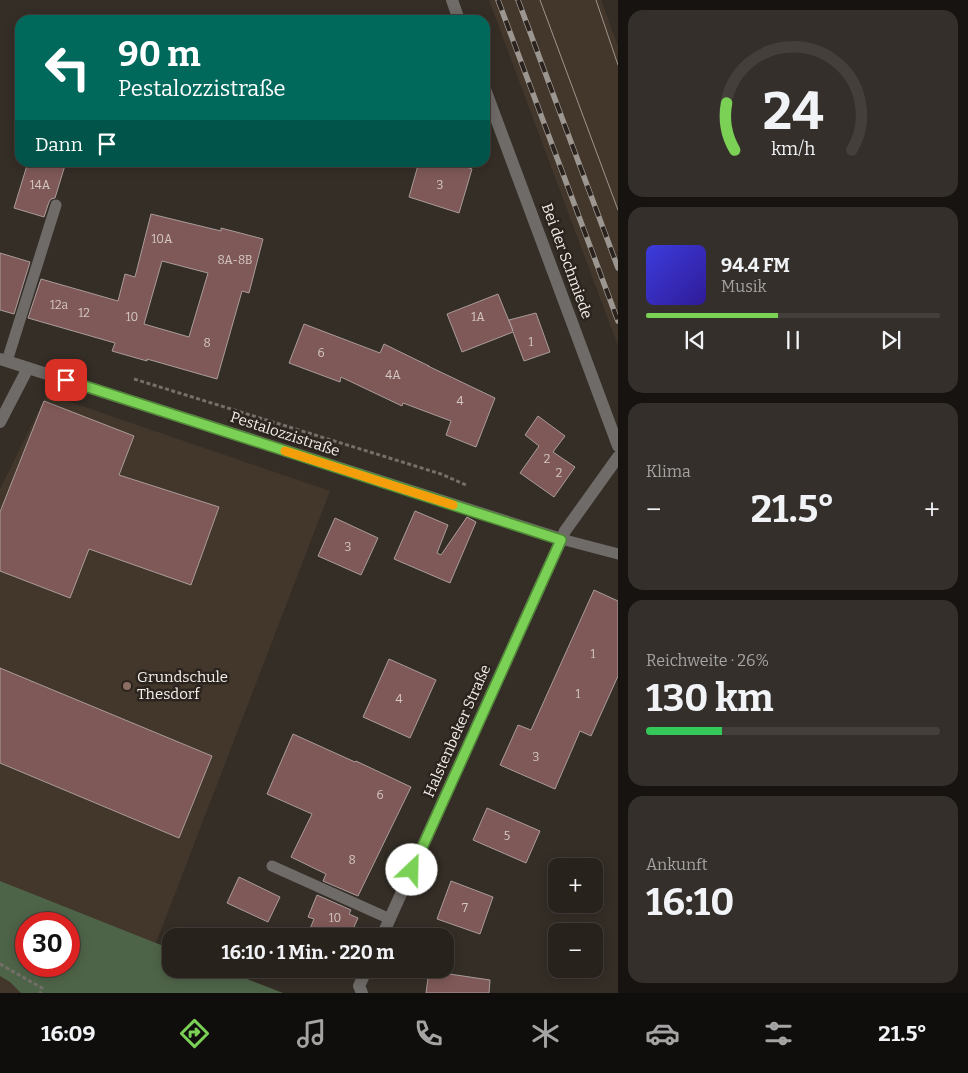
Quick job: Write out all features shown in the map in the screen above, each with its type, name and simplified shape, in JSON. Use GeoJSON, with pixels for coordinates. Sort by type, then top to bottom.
{"type":"FeatureCollection","features":[{"type":"Feature","properties":{"kind":"street"},"geometry":{"type":"LineString","coordinates":[[452,0],[458,15]]}},
{"type":"Feature","properties":{"kind":"street","name":"Bei der Schmiede"},"geometry":{"type":"LineString","coordinates":[[490,101],[618,446]]}},
{"type":"Feature","properties":{"kind":"street","name":"Pestalozzistraße"},"geometry":{"type":"LineString","coordinates":[[3,360],[561,540]]}},
{"type":"Feature","properties":{"kind":"street"},"geometry":{"type":"LineString","coordinates":[[0,422],[28,368]]}},
{"type":"Feature","properties":{"kind":"street"},"geometry":{"type":"LineString","coordinates":[[561,540],[565,531],[618,457]]}},
{"type":"Feature","properties":{"kind":"street","name":"Halstenbeker Straße"},"geometry":{"type":"LineString","coordinates":[[386,928],[561,540]]}},
{"type":"Feature","properties":{"kind":"street"},"geometry":{"type":"LineString","coordinates":[[362,993],[360,986],[363,978]]}},
{"type":"Feature","properties":{"kind":"lane"},"geometry":{"type":"LineString","coordinates":[[3,360],[56,205]]}},
{"type":"Feature","properties":{"kind":"lane"},"geometry":{"type":"LineString","coordinates":[[561,540],[618,554]]}},
{"type":"Feature","properties":{"kind":"lane"},"geometry":{"type":"LineString","coordinates":[[272,866],[390,919]]}},
{"type":"Feature","properties":{"kind":"path"},"geometry":{"type":"LineString","coordinates":[[0,964],[42,988],[40,993]]}},
{"type":"Feature","properties":{"kind":"shaded area"},"geometry":{"type":"Polygon","coordinates":[[[489,0],[601,0],[618,46],[618,346],[489,0]]]}},
{"type":"Feature","properties":{"kind":"shaded area","name":"Grundschule Thesdorf"},"geometry":{"type":"Polygon","coordinates":[[[47,394],[330,491],[156,943],[162,945],[162,978],[244,978],[283,993],[0,993],[0,489],[47,394]]]}},
{"type":"Feature","properties":{"kind":"green space"},"geometry":{"type":"Polygon","coordinates":[[[0,881],[78,912],[15,912],[15,977],[80,977],[80,913],[162,945],[162,978],[244,978],[283,993],[21,993],[10,982],[0,976],[0,881]]]}},
{"type":"Feature","properties":{"kind":"building"},"geometry":{"type":"Polygon","coordinates":[[[26,167],[64,167],[55,198],[49,202],[44,217],[14,208],[26,167]]]}},
{"type":"Feature","properties":{"kind":"building"},"geometry":{"type":"Polygon","coordinates":[[[418,167],[466,167],[472,169],[459,213],[409,197],[418,167]]]}},
{"type":"Feature","properties":{"kind":"building"},"geometry":{"type":"Polygon","coordinates":[[[151,214],[221,231],[221,228],[263,239],[249,293],[242,291],[217,379],[112,351],[115,343],[28,318],[41,279],[118,301],[125,274],[135,277],[151,214]],[[162,261],[144,324],[189,337],[208,273],[162,261]]]}},
{"type":"Feature","properties":{"kind":"building"},"geometry":{"type":"Polygon","coordinates":[[[0,253],[30,262],[14,314],[0,310],[0,253]]]}},
{"type":"Feature","properties":{"kind":"building"},"geometry":{"type":"Polygon","coordinates":[[[498,294],[513,331],[509,320],[536,313],[550,352],[524,361],[513,332],[462,352],[447,314],[498,294]]]}},
{"type":"Feature","properties":{"kind":"building"},"geometry":{"type":"Polygon","coordinates":[[[304,324],[380,353],[384,344],[495,398],[476,447],[446,435],[451,421],[403,403],[402,406],[341,377],[340,382],[289,363],[304,324]]]}},
{"type":"Feature","properties":{"kind":"building"},"geometry":{"type":"Polygon","coordinates":[[[44,401],[134,436],[119,475],[219,507],[191,585],[89,549],[70,598],[0,571],[0,512],[44,401]]]}},
{"type":"Feature","properties":{"kind":"building"},"geometry":{"type":"Polygon","coordinates":[[[538,416],[565,436],[553,452],[575,467],[554,497],[520,473],[539,446],[525,435],[538,416]]]}},
{"type":"Feature","properties":{"kind":"building"},"geometry":{"type":"Polygon","coordinates":[[[415,511],[448,525],[437,553],[441,555],[467,517],[476,522],[450,583],[394,559],[415,511]]]}},
{"type":"Feature","properties":{"kind":"building"},"geometry":{"type":"Polygon","coordinates":[[[335,518],[378,538],[361,575],[318,556],[335,518]]]}},
{"type":"Feature","properties":{"kind":"building"},"geometry":{"type":"Polygon","coordinates":[[[594,590],[618,601],[618,676],[591,736],[580,731],[555,789],[500,765],[518,725],[531,730],[594,590]]]}},
{"type":"Feature","properties":{"kind":"building"},"geometry":{"type":"Polygon","coordinates":[[[389,659],[436,680],[410,738],[363,717],[389,659]]]}},
{"type":"Feature","properties":{"kind":"building"},"geometry":{"type":"Polygon","coordinates":[[[0,668],[212,756],[179,838],[0,763],[0,668]]]}},
{"type":"Feature","properties":{"kind":"building"},"geometry":{"type":"Polygon","coordinates":[[[293,734],[411,787],[358,896],[323,881],[326,874],[291,857],[312,814],[267,794],[293,734]]]}},
{"type":"Feature","properties":{"kind":"building"},"geometry":{"type":"Polygon","coordinates":[[[487,808],[540,831],[526,863],[473,840],[487,808]]]}},
{"type":"Feature","properties":{"kind":"building"},"geometry":{"type":"Polygon","coordinates":[[[239,877],[280,897],[268,922],[227,903],[239,877]]]}},
{"type":"Feature","properties":{"kind":"building"},"geometry":{"type":"Polygon","coordinates":[[[451,881],[493,897],[480,934],[437,919],[451,881]]]}},
{"type":"Feature","properties":{"kind":"building"},"geometry":{"type":"Polygon","coordinates":[[[317,895],[351,910],[349,914],[358,918],[354,928],[310,928],[314,919],[308,917],[317,895]]]}},
{"type":"Feature","properties":{"kind":"building"},"geometry":{"type":"Polygon","coordinates":[[[454,975],[490,980],[489,993],[426,993],[428,978],[454,978],[454,975]]]}},
{"type":"Feature","properties":{"kind":"tram line"},"geometry":{"type":"LineString","coordinates":[[540,0],[618,210]]}},
{"type":"Feature","properties":{"kind":"tram line"},"geometry":{"type":"LineString","coordinates":[[596,0],[618,65]]}},
{"type":"Feature","properties":{"kind":"railway"},"geometry":{"type":"LineString","coordinates":[[498,0],[618,321]]}},
{"type":"Feature","properties":{"kind":"railway"},"geometry":{"type":"LineString","coordinates":[[518,0],[618,268]]}},
{"type":"Feature","properties":{"kind":"slow traffic"},"geometry":{"type":"LineString","coordinates":[[285,451],[453,505]]}},
{"type":"Feature","properties":{"kind":"place","name":"Grundschule Thesdorf"},"geometry":{"type":"Point","coordinates":[127,686]}},
{"type":"Feature","properties":{"kind":"route"},"geometry":{"type":"LineString","coordinates":[[66,380],[561,540],[412,870]]}}]}
